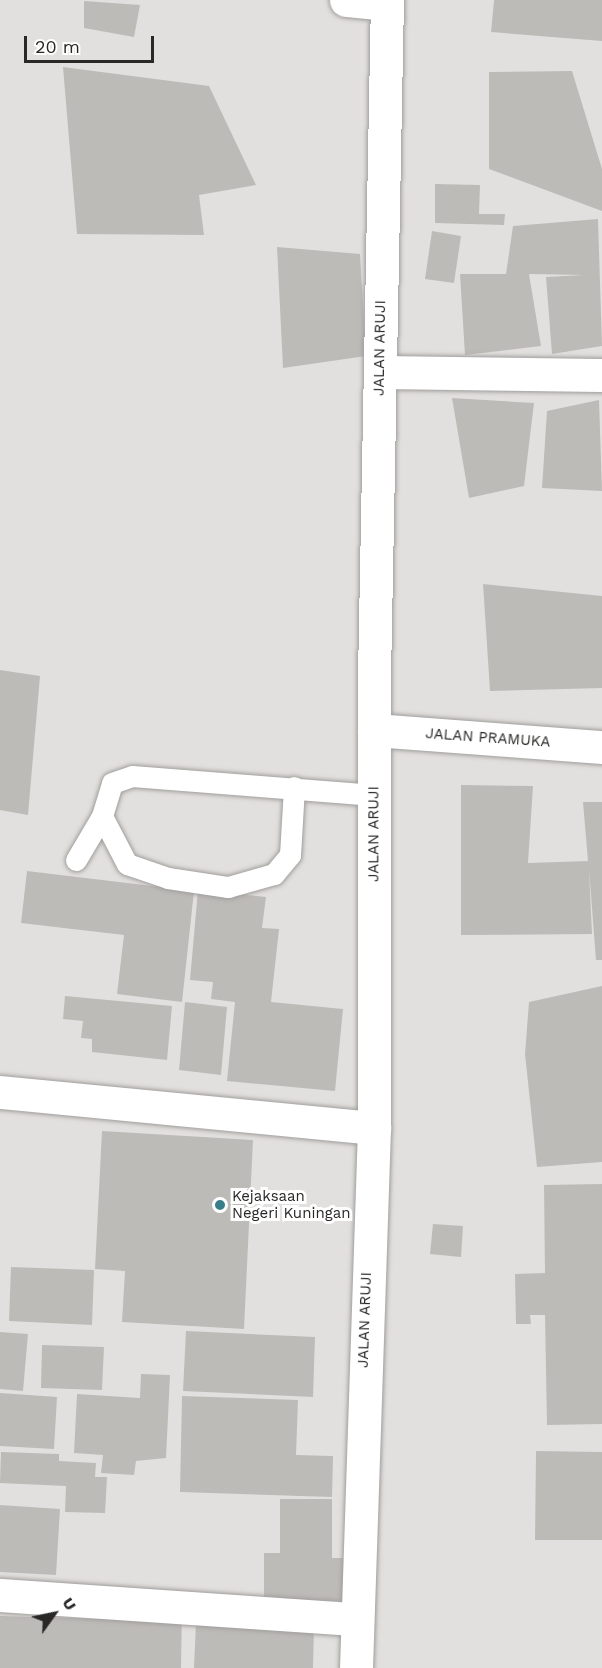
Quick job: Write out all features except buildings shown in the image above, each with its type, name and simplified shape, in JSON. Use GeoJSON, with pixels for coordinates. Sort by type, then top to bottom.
{"type":"FeatureCollection","features":[{"type":"Feature","properties":{"kind":"street"},"geometry":{"type":"LineString","coordinates":[[346,0],[387,2]]}},
{"type":"Feature","properties":{"kind":"street","name":"JALAN ARUJI"},"geometry":{"type":"LineString","coordinates":[[356,1668],[374,1128],[374,730],[387,2]]}},
{"type":"Feature","properties":{"kind":"street"},"geometry":{"type":"LineString","coordinates":[[380,372],[602,375]]}},
{"type":"Feature","properties":{"kind":"street","name":"JALAN PRAMUKA"},"geometry":{"type":"LineString","coordinates":[[374,730],[602,747]]}},
{"type":"Feature","properties":{"kind":"street"},"geometry":{"type":"LineString","coordinates":[[0,1092],[374,1128]]}},
{"type":"Feature","properties":{"kind":"street"},"geometry":{"type":"LineString","coordinates":[[0,1595],[356,1619]]}},
{"type":"Feature","properties":{"kind":"lane"},"geometry":{"type":"LineString","coordinates":[[76,860],[102,816],[112,783],[132,776],[374,795]]}},
{"type":"Feature","properties":{"kind":"lane"},"geometry":{"type":"LineString","coordinates":[[102,816],[127,864],[168,878],[228,886],[274,873],[290,855],[294,787]]}},
{"type":"Feature","properties":{"kind":"place","name":"Kejaksaan Negeri Kuningan"},"geometry":{"type":"Point","coordinates":[220,1205]}}]}
